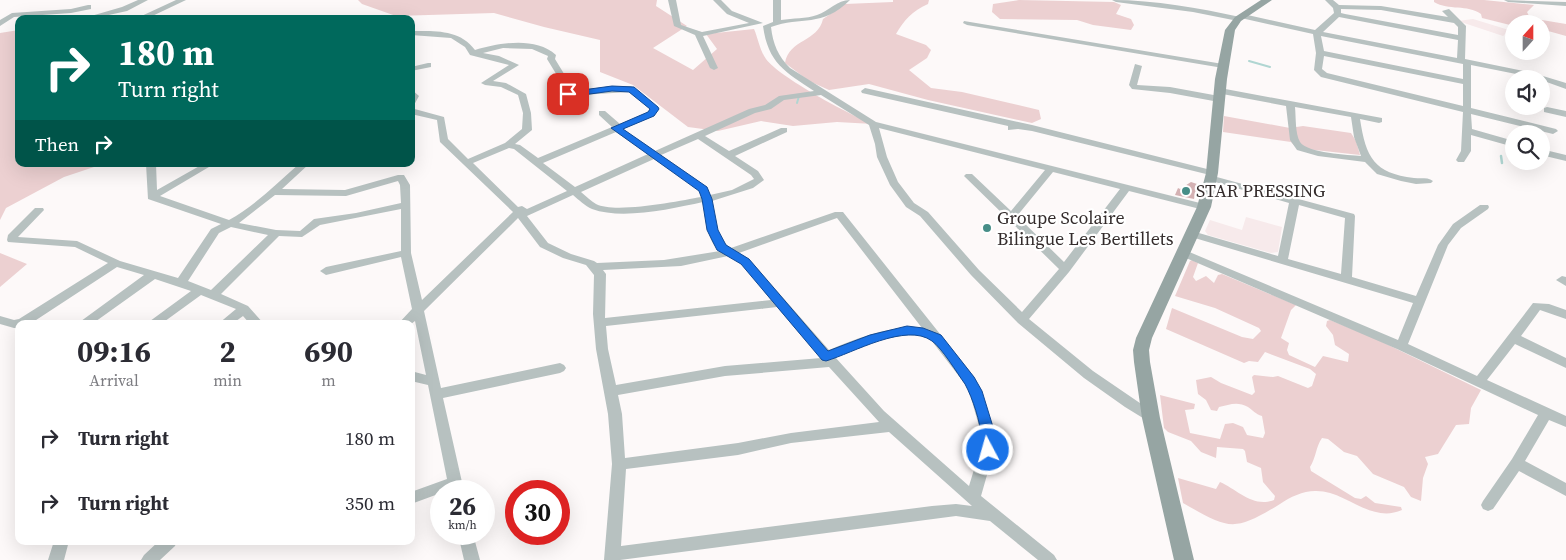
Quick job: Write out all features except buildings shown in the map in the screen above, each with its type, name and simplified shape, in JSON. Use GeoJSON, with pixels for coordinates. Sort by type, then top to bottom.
{"type":"FeatureCollection","features":[{"type":"Feature","properties":{"kind":"main road"},"geometry":{"type":"LineString","coordinates":[[1184,560],[1150,418],[1141,350],[1144,338],[1204,207],[1212,175],[1222,66],[1230,30],[1241,17],[1267,0]]}},
{"type":"Feature","properties":{"kind":"street"},"geometry":{"type":"LineString","coordinates":[[105,15],[144,0]]}},
{"type":"Feature","properties":{"kind":"street"},"geometry":{"type":"LineString","coordinates":[[148,15],[182,0]]}},
{"type":"Feature","properties":{"kind":"street"},"geometry":{"type":"LineString","coordinates":[[672,0],[678,26],[698,34],[777,22],[811,19],[823,16],[846,0]]}},
{"type":"Feature","properties":{"kind":"street"},"geometry":{"type":"LineString","coordinates":[[717,0],[725,10],[763,25]]}},
{"type":"Feature","properties":{"kind":"street"},"geometry":{"type":"LineString","coordinates":[[777,0],[777,22]]}},
{"type":"Feature","properties":{"kind":"street"},"geometry":{"type":"LineString","coordinates":[[1116,0],[1162,3],[1241,17],[1533,75],[1566,86]]}},
{"type":"Feature","properties":{"kind":"street"},"geometry":{"type":"LineString","coordinates":[[1329,0],[1337,11],[1462,38]]}},
{"type":"Feature","properties":{"kind":"street"},"geometry":{"type":"LineString","coordinates":[[1513,0],[1566,4]]}},
{"type":"Feature","properties":{"kind":"street"},"geometry":{"type":"LineString","coordinates":[[0,24],[12,15],[71,11],[87,3],[94,15]]}},
{"type":"Feature","properties":{"kind":"street"},"geometry":{"type":"LineString","coordinates":[[1317,33],[1337,11],[1381,8],[1457,21]]}},
{"type":"Feature","properties":{"kind":"street"},"geometry":{"type":"LineString","coordinates":[[1446,11],[1462,26],[1467,132],[1466,151],[1460,160]]}},
{"type":"Feature","properties":{"kind":"street"},"geometry":{"type":"LineString","coordinates":[[967,23],[1222,66]]}},
{"type":"Feature","properties":{"kind":"street"},"geometry":{"type":"LineString","coordinates":[[763,25],[777,61],[787,70],[873,124],[1204,207]]}},
{"type":"Feature","properties":{"kind":"street"},"geometry":{"type":"LineString","coordinates":[[415,33],[439,33],[458,38],[467,44],[473,53],[496,58],[515,65],[485,82],[503,86],[523,95],[527,113],[527,130],[508,145],[468,162]]}},
{"type":"Feature","properties":{"kind":"street"},"geometry":{"type":"LineString","coordinates":[[1317,33],[1320,53],[1318,70],[1330,78],[1554,131]]}},
{"type":"Feature","properties":{"kind":"street"},"geometry":{"type":"LineString","coordinates":[[698,34],[714,68]]}},
{"type":"Feature","properties":{"kind":"street"},"geometry":{"type":"LineString","coordinates":[[473,53],[490,48],[520,45],[546,50],[552,55],[551,59],[562,77],[568,94],[612,89],[631,89],[655,109],[651,114],[537,162]]}},
{"type":"Feature","properties":{"kind":"street"},"geometry":{"type":"LineString","coordinates":[[1320,53],[1466,82]]}},
{"type":"Feature","properties":{"kind":"street"},"geometry":{"type":"LineString","coordinates":[[415,69],[428,65]]}},
{"type":"Feature","properties":{"kind":"street"},"geometry":{"type":"LineString","coordinates":[[1138,66],[1133,85],[1135,87],[1219,95],[1378,120]]}},
{"type":"Feature","properties":{"kind":"street"},"geometry":{"type":"LineString","coordinates":[[865,91],[1212,175],[1350,216],[1346,279]]}},
{"type":"Feature","properties":{"kind":"street"},"geometry":{"type":"LineString","coordinates":[[408,320],[520,212],[653,156],[752,111],[768,107],[782,98],[823,92]]}},
{"type":"Feature","properties":{"kind":"street"},"geometry":{"type":"LineString","coordinates":[[1290,105],[1295,142],[1300,147],[1324,154],[1368,160]]}},
{"type":"Feature","properties":{"kind":"street"},"geometry":{"type":"LineString","coordinates":[[1550,111],[1566,114]]}},
{"type":"Feature","properties":{"kind":"street"},"geometry":{"type":"LineString","coordinates":[[415,112],[441,119],[443,140],[520,212],[544,245],[567,256],[590,263],[596,267],[600,274],[600,323],[604,363],[615,414],[619,464],[612,557],[932,512],[956,510],[993,515]]}},
{"type":"Feature","properties":{"kind":"street"},"geometry":{"type":"LineString","coordinates":[[602,113],[653,156],[701,187],[707,199],[712,230],[721,247],[745,262],[879,415],[973,498],[1049,560]]}},
{"type":"Feature","properties":{"kind":"street"},"geometry":{"type":"LineString","coordinates":[[1355,116],[1356,132],[1374,169],[1384,174],[1414,182],[1428,181]]}},
{"type":"Feature","properties":{"kind":"street"},"geometry":{"type":"LineString","coordinates":[[873,124],[886,166],[894,183],[910,205],[924,214],[992,290],[1022,320],[1108,390],[1150,418]]}},
{"type":"Feature","properties":{"kind":"street"},"geometry":{"type":"LineString","coordinates":[[729,155],[784,130]]}},
{"type":"Feature","properties":{"kind":"street"},"geometry":{"type":"LineString","coordinates":[[1467,132],[1505,142]]}},
{"type":"Feature","properties":{"kind":"street"},"geometry":{"type":"LineString","coordinates":[[508,145],[517,147],[593,206],[614,210],[670,205],[707,199],[744,188],[759,180],[756,173],[698,135]]}},
{"type":"Feature","properties":{"kind":"street"},"geometry":{"type":"LineString","coordinates":[[1550,154],[1566,158]]}},
{"type":"Feature","properties":{"kind":"street"},"geometry":{"type":"LineString","coordinates":[[151,167],[152,197]]}},
{"type":"Feature","properties":{"kind":"street"},"geometry":{"type":"LineString","coordinates":[[152,197],[204,167]]}},
{"type":"Feature","properties":{"kind":"street"},"geometry":{"type":"LineString","coordinates":[[181,282],[215,231],[242,217],[301,167]]}},
{"type":"Feature","properties":{"kind":"street"},"geometry":{"type":"LineString","coordinates":[[1010,217],[1022,205],[1051,168]]}},
{"type":"Feature","properties":{"kind":"street"},"geometry":{"type":"LineString","coordinates":[[968,176],[1064,269]]}},
{"type":"Feature","properties":{"kind":"street"},"geometry":{"type":"LineString","coordinates":[[273,192],[325,194],[346,192],[402,177],[405,185],[406,253],[455,480]]}},
{"type":"Feature","properties":{"kind":"street"},"geometry":{"type":"LineString","coordinates":[[1022,320],[1126,188]]}},
{"type":"Feature","properties":{"kind":"street"},"geometry":{"type":"LineString","coordinates":[[152,197],[230,223],[276,233],[302,234],[318,221],[322,222],[356,216],[406,205]]}},
{"type":"Feature","properties":{"kind":"street"},"geometry":{"type":"LineString","coordinates":[[1282,260],[1294,200]]}},
{"type":"Feature","properties":{"kind":"street"},"geometry":{"type":"LineString","coordinates":[[1401,346],[1443,245],[1457,226],[1484,207]]}},
{"type":"Feature","properties":{"kind":"street"},"geometry":{"type":"LineString","coordinates":[[38,210],[12,237],[12,240],[77,244],[116,263],[181,282],[213,295],[244,309],[254,320]]}},
{"type":"Feature","properties":{"kind":"street"},"geometry":{"type":"LineString","coordinates":[[596,267],[628,267],[657,264],[728,252],[839,214],[973,386],[990,440],[973,498]]}},
{"type":"Feature","properties":{"kind":"street"},"geometry":{"type":"LineString","coordinates":[[213,295],[276,233]]}},
{"type":"Feature","properties":{"kind":"street"},"geometry":{"type":"LineString","coordinates":[[1192,234],[1419,301]]}},
{"type":"Feature","properties":{"kind":"street"},"geometry":{"type":"LineString","coordinates":[[326,271],[406,253]]}},
{"type":"Feature","properties":{"kind":"street"},"geometry":{"type":"LineString","coordinates":[[1184,253],[1401,346],[1566,422]]}},
{"type":"Feature","properties":{"kind":"street"},"geometry":{"type":"LineString","coordinates":[[27,320],[116,263]]}},
{"type":"Feature","properties":{"kind":"street"},"geometry":{"type":"LineString","coordinates":[[89,320],[154,274]]}},
{"type":"Feature","properties":{"kind":"street"},"geometry":{"type":"LineString","coordinates":[[158,320],[200,290]]}},
{"type":"Feature","properties":{"kind":"street"},"geometry":{"type":"LineString","coordinates":[[600,323],[779,303]]}},
{"type":"Feature","properties":{"kind":"street"},"geometry":{"type":"LineString","coordinates":[[1479,382],[1537,306],[1550,308],[1566,315]]}},
{"type":"Feature","properties":{"kind":"street"},"geometry":{"type":"LineString","coordinates":[[229,320],[244,309]]}},
{"type":"Feature","properties":{"kind":"street"},"geometry":{"type":"LineString","coordinates":[[0,320],[15,324]]}},
{"type":"Feature","properties":{"kind":"street"},"geometry":{"type":"LineString","coordinates":[[611,391],[725,371],[829,359],[874,338],[907,330],[923,332],[937,338]]}},
{"type":"Feature","properties":{"kind":"street"},"geometry":{"type":"LineString","coordinates":[[1514,338],[1566,363]]}},
{"type":"Feature","properties":{"kind":"street"},"geometry":{"type":"LineString","coordinates":[[415,378],[436,388],[560,368]]}},
{"type":"Feature","properties":{"kind":"street"},"geometry":{"type":"LineString","coordinates":[[1488,505],[1517,463],[1546,413]]}},
{"type":"Feature","properties":{"kind":"street"},"geometry":{"type":"LineString","coordinates":[[619,464],[738,449],[791,438],[893,426]]}},
{"type":"Feature","properties":{"kind":"street"},"geometry":{"type":"LineString","coordinates":[[1517,463],[1566,490]]}},
{"type":"Feature","properties":{"kind":"street"},"geometry":{"type":"LineString","coordinates":[[415,497],[430,493]]}},
{"type":"Feature","properties":{"kind":"street"},"geometry":{"type":"LineString","coordinates":[[56,560],[61,545]]}},
{"type":"Feature","properties":{"kind":"street"},"geometry":{"type":"LineString","coordinates":[[150,560],[166,545]]}},
{"type":"Feature","properties":{"kind":"street"},"geometry":{"type":"LineString","coordinates":[[469,545],[472,560]]}},
{"type":"Feature","properties":{"kind":"shaded area"},"geometry":{"type":"Polygon","coordinates":[[[358,0],[657,0],[656,6],[687,26],[653,48],[693,70],[717,49],[706,34],[754,29],[764,56],[773,67],[816,95],[848,113],[873,124],[837,122],[793,126],[761,121],[718,131],[688,127],[633,85],[600,72],[600,40],[494,13],[393,15],[362,4],[358,0]]]}},
{"type":"Feature","properties":{"kind":"shaded area"},"geometry":{"type":"Polygon","coordinates":[[[893,0],[929,0],[928,4],[909,16],[896,34],[926,45],[931,50],[927,58],[909,70],[931,88],[962,92],[1039,110],[1041,119],[1032,123],[928,100],[869,84],[829,90],[809,81],[785,63],[792,49],[816,32],[823,19],[845,4],[893,2],[893,0]]]}},
{"type":"Feature","properties":{"kind":"shaded area"},"geometry":{"type":"Polygon","coordinates":[[[1019,0],[1114,2],[1121,5],[1116,14],[1131,19],[1134,25],[1131,30],[1093,25],[1077,20],[1000,19],[992,12],[993,4],[1019,0]]]}},
{"type":"Feature","properties":{"kind":"shaded area"},"geometry":{"type":"Polygon","coordinates":[[[1434,0],[1484,0],[1534,5],[1527,12],[1528,15],[1505,15],[1505,24],[1482,18],[1481,14],[1470,9],[1440,5],[1434,2],[1434,0]]]}},
{"type":"Feature","properties":{"kind":"shaded area"},"geometry":{"type":"Polygon","coordinates":[[[1473,19],[1505,29],[1505,34],[1503,36],[1458,21],[1473,19]]]}},
{"type":"Feature","properties":{"kind":"shaded area"},"geometry":{"type":"Polygon","coordinates":[[[1550,21],[1566,24],[1566,36],[1550,32],[1550,21]]]}},
{"type":"Feature","properties":{"kind":"shaded area"},"geometry":{"type":"Polygon","coordinates":[[[15,31],[15,167],[94,167],[64,177],[6,208],[0,220],[0,33],[15,31]]]}},
{"type":"Feature","properties":{"kind":"shaded area"},"geometry":{"type":"Polygon","coordinates":[[[1224,116],[1290,128],[1303,126],[1351,133],[1356,141],[1360,155],[1297,148],[1291,142],[1223,132],[1224,116]]]}},
{"type":"Feature","properties":{"kind":"shaded area"},"geometry":{"type":"Polygon","coordinates":[[[1246,217],[1282,227],[1278,252],[1271,253],[1208,235],[1205,231],[1210,220],[1242,230],[1246,217]]]}},
{"type":"Feature","properties":{"kind":"shaded area"},"geometry":{"type":"Polygon","coordinates":[[[0,253],[27,264],[0,287],[0,253]]]}},
{"type":"Feature","properties":{"kind":"shaded area"},"geometry":{"type":"Polygon","coordinates":[[[1192,260],[1198,263],[1193,277],[1196,281],[1206,276],[1214,283],[1218,275],[1222,274],[1296,305],[1291,310],[1281,338],[1289,343],[1287,350],[1289,355],[1315,367],[1323,356],[1348,362],[1349,354],[1335,345],[1333,335],[1326,326],[1327,321],[1330,320],[1374,338],[1481,390],[1471,408],[1469,424],[1456,425],[1438,454],[1425,457],[1428,464],[1423,478],[1421,501],[1411,497],[1404,487],[1373,474],[1357,456],[1344,452],[1328,439],[1322,438],[1310,467],[1311,471],[1355,498],[1361,499],[1366,496],[1375,503],[1401,507],[1402,510],[1379,513],[1326,492],[1310,491],[1292,497],[1251,520],[1231,524],[1211,518],[1183,503],[1178,478],[1216,489],[1220,482],[1259,502],[1274,500],[1275,496],[1263,482],[1261,468],[1247,462],[1243,449],[1217,447],[1216,458],[1201,452],[1191,441],[1168,432],[1164,428],[1160,395],[1195,404],[1194,409],[1185,410],[1190,433],[1220,439],[1225,424],[1233,423],[1243,427],[1247,435],[1263,438],[1265,433],[1262,416],[1240,404],[1219,407],[1217,411],[1211,410],[1206,400],[1198,394],[1196,380],[1211,377],[1252,395],[1255,392],[1252,377],[1254,375],[1278,376],[1308,388],[1312,386],[1316,374],[1310,369],[1265,352],[1258,362],[1249,361],[1244,363],[1166,329],[1172,308],[1242,337],[1253,339],[1261,331],[1259,328],[1215,308],[1175,296],[1192,260]]]}},
{"type":"Feature","properties":{"kind":"waterway"},"geometry":{"type":"LineString","coordinates":[[1249,61],[1270,67]]}},
{"type":"Feature","properties":{"kind":"waterway"},"geometry":{"type":"LineString","coordinates":[[797,103],[799,96]]}},
{"type":"Feature","properties":{"kind":"waterway"},"geometry":{"type":"LineString","coordinates":[[1501,156],[1502,163]]}},
{"type":"Feature","properties":{"kind":"place","name":"STAR PRESSING"},"geometry":{"type":"Point","coordinates":[1186,191]}},
{"type":"Feature","properties":{"kind":"place","name":"Groupe Scolaire Bilingue Les Bertillets"},"geometry":{"type":"Point","coordinates":[987,228]}},
{"type":"Feature","properties":{"kind":"route"},"geometry":{"type":"LineString","coordinates":[[568,94],[612,89],[631,89],[655,109],[651,114],[616,128],[653,156],[703,189],[707,199],[712,230],[721,247],[745,262],[826,356],[874,338],[907,330],[916,330],[937,338],[976,391],[990,440],[988,450]]}}]}
